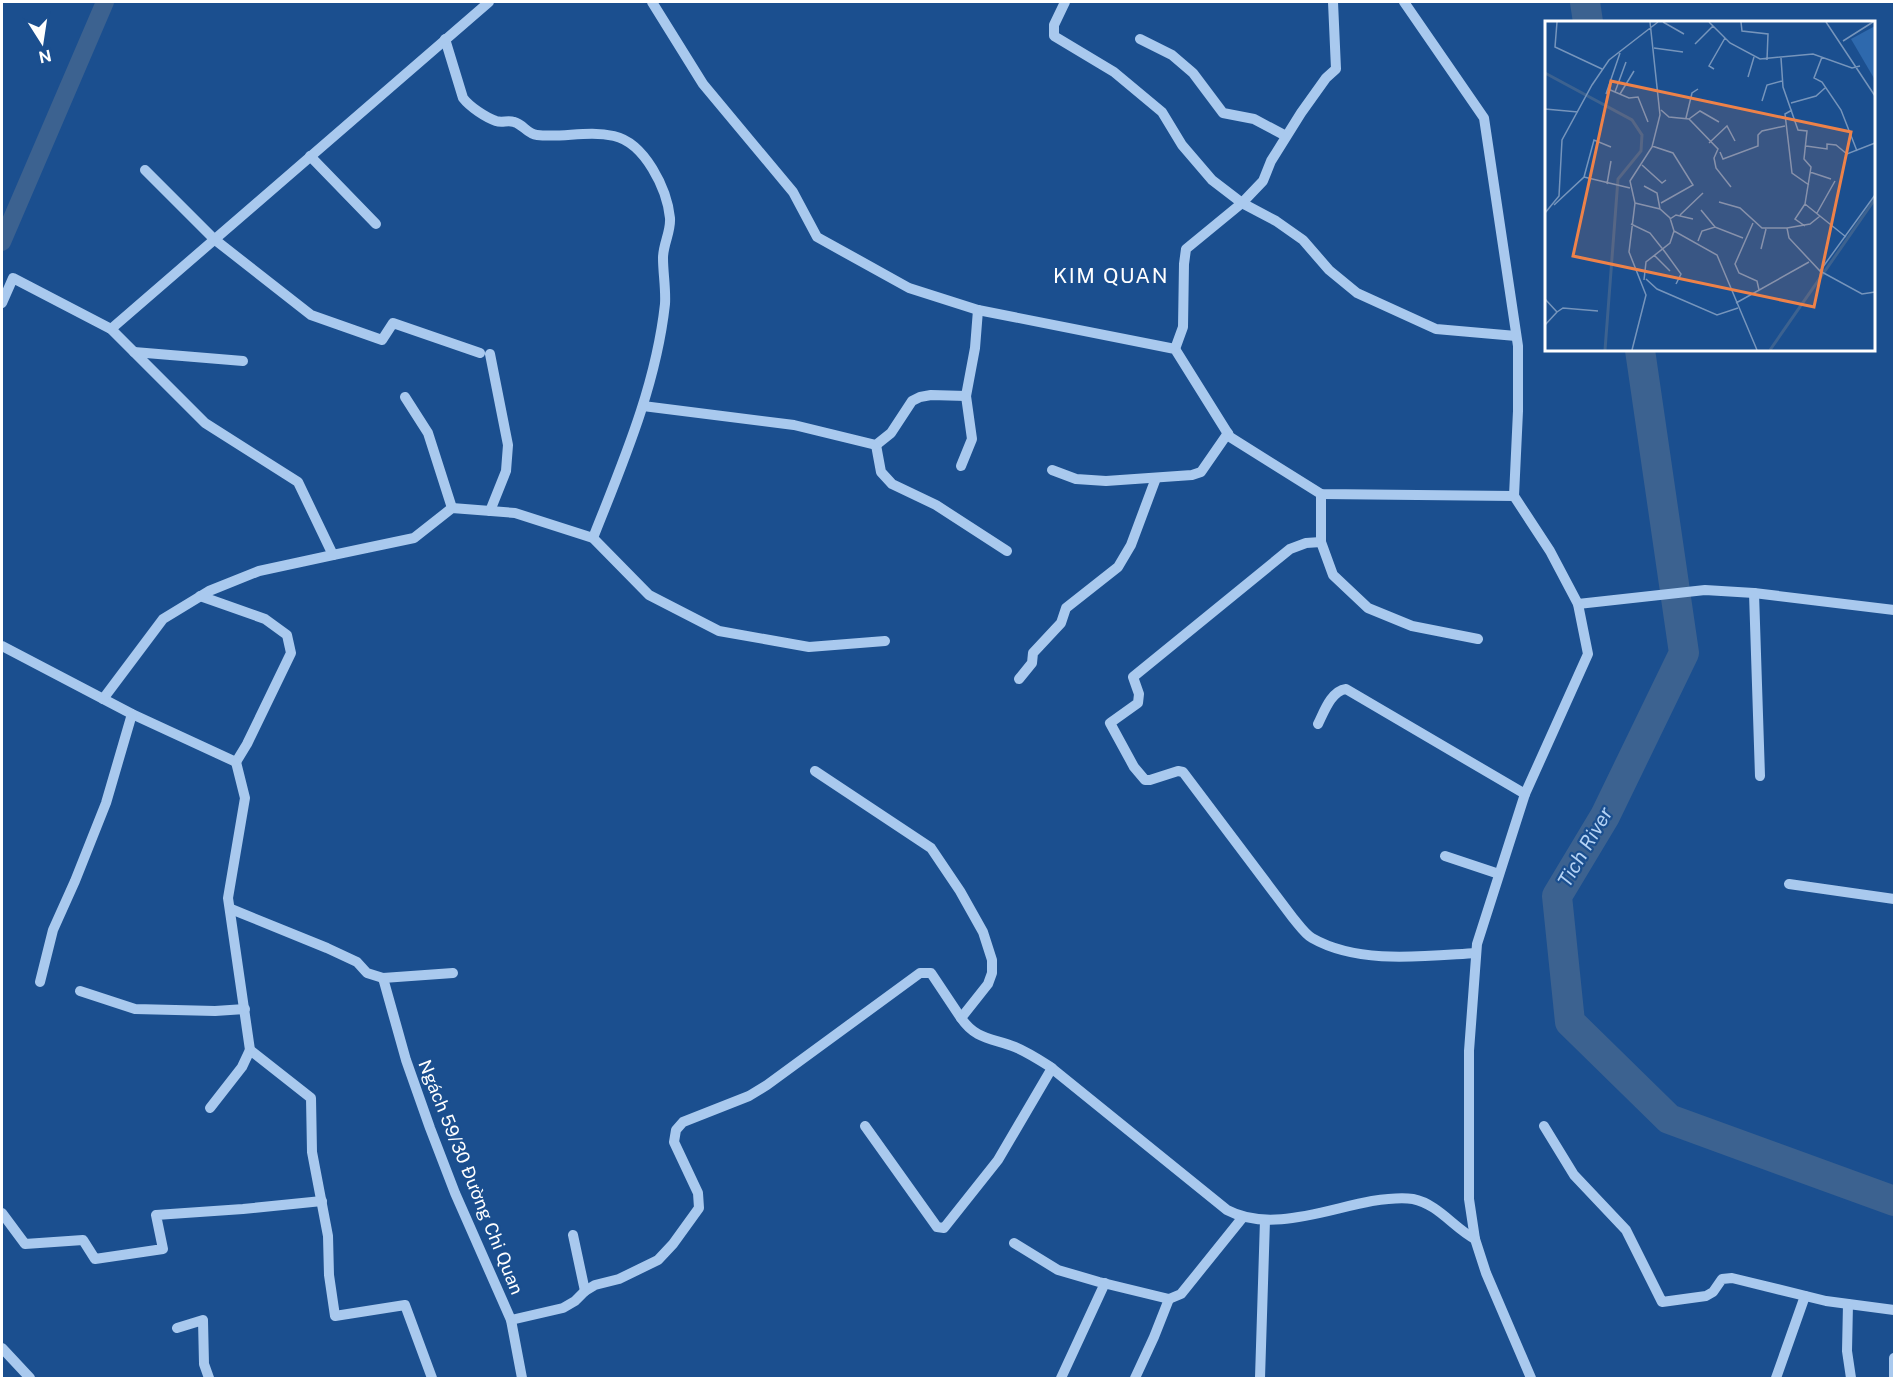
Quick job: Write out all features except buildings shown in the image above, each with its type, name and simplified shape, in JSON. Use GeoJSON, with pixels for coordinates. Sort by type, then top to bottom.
{"type":"FeatureCollection","features":[{"type":"Feature","properties":{"kind":"street"},"geometry":{"type":"LineString","coordinates":[[111,329],[489,2]]}},
{"type":"Feature","properties":{"kind":"street"},"geometry":{"type":"LineString","coordinates":[[652,2],[703,84],[793,192],[817,237],[909,288],[978,310],[1175,349],[1230,437],[1321,494],[1514,496]]}},
{"type":"Feature","properties":{"kind":"street"},"geometry":{"type":"LineString","coordinates":[[1065,2],[1054,25],[1054,36],[1114,72],[1162,112],[1182,146],[1212,180],[1242,203],[1276,221],[1303,240],[1329,270],[1357,293],[1436,329],[1516,336]]}},
{"type":"Feature","properties":{"kind":"street"},"geometry":{"type":"LineString","coordinates":[[1175,349],[1183,327],[1186,249],[1242,203],[1263,181],[1270,161],[1286,136],[1326,78],[1336,69],[1333,2]]}},
{"type":"Feature","properties":{"kind":"street"},"geometry":{"type":"LineString","coordinates":[[1404,2],[1484,118],[1516,336],[1518,411],[1514,496],[1550,551],[1578,604],[1588,654],[1525,794],[1476,953],[1469,1050],[1469,1199],[1475,1239],[1486,1273],[1531,1378]]}},
{"type":"Feature","properties":{"kind":"street"},"geometry":{"type":"LineString","coordinates":[[445,39],[463,98],[469,105],[494,120],[517,122],[532,134],[539,136],[595,132],[618,137],[649,161],[667,202],[670,219],[663,257],[665,302],[659,341],[643,406],[593,538]]}},
{"type":"Feature","properties":{"kind":"street"},"geometry":{"type":"LineString","coordinates":[[1140,39],[1172,55],[1193,73],[1223,113],[1254,119],[1286,136]]}},
{"type":"Feature","properties":{"kind":"street"},"geometry":{"type":"LineString","coordinates":[[310,156],[376,224]]}},
{"type":"Feature","properties":{"kind":"street"},"geometry":{"type":"LineString","coordinates":[[145,170],[214,239],[311,315],[382,339],[393,323],[485,354],[508,445],[506,471],[490,511]]}},
{"type":"Feature","properties":{"kind":"street"},"geometry":{"type":"LineString","coordinates":[[2,303],[9,276],[111,329],[205,423],[298,482],[333,555]]}},
{"type":"Feature","properties":{"kind":"street"},"geometry":{"type":"LineString","coordinates":[[961,466],[972,439],[966,396],[975,348],[978,310]]}},
{"type":"Feature","properties":{"kind":"street"},"geometry":{"type":"LineString","coordinates":[[134,352],[243,361]]}},
{"type":"Feature","properties":{"kind":"street"},"geometry":{"type":"LineString","coordinates":[[876,445],[891,433],[912,401],[931,395],[966,396]]}},
{"type":"Feature","properties":{"kind":"street"},"geometry":{"type":"LineString","coordinates":[[405,397],[428,433],[452,508]]}},
{"type":"Feature","properties":{"kind":"street"},"geometry":{"type":"LineString","coordinates":[[643,406],[794,425],[876,445]]}},
{"type":"Feature","properties":{"kind":"street"},"geometry":{"type":"LineString","coordinates":[[1052,470],[1076,479],[1106,481],[1192,475],[1201,472],[1228,433]]}},
{"type":"Feature","properties":{"kind":"street"},"geometry":{"type":"LineString","coordinates":[[876,445],[881,472],[892,484],[936,505],[1007,551]]}},
{"type":"Feature","properties":{"kind":"street"},"geometry":{"type":"LineString","coordinates":[[1019,679],[1032,663],[1033,653],[1061,623],[1066,608],[1118,567],[1131,545],[1156,478]]}},
{"type":"Feature","properties":{"kind":"street"},"geometry":{"type":"LineString","coordinates":[[1321,494],[1320,542],[1333,575],[1368,608],[1412,626],[1478,639]]}},
{"type":"Feature","properties":{"kind":"street"},"geometry":{"type":"LineString","coordinates":[[103,699],[163,619],[200,596],[259,571],[414,538],[452,508],[515,513],[593,538],[649,595],[719,631],[808,647],[885,641]]}},
{"type":"Feature","properties":{"kind":"street"},"geometry":{"type":"LineString","coordinates":[[1320,542],[1306,543],[1290,549],[1132,677],[1139,694],[1138,703],[1110,723],[1134,767],[1145,780],[1178,771],[1183,772],[1293,918],[1310,937],[1330,946],[1371,956],[1476,953]]}},
{"type":"Feature","properties":{"kind":"street"},"geometry":{"type":"LineString","coordinates":[[1578,604],[1705,590],[1754,593],[1894,610]]}},
{"type":"Feature","properties":{"kind":"street"},"geometry":{"type":"LineString","coordinates":[[1754,593],[1760,776]]}},
{"type":"Feature","properties":{"kind":"street"},"geometry":{"type":"LineString","coordinates":[[200,596],[265,619],[287,635],[291,653],[236,762],[245,798],[228,898],[249,1050],[242,1067],[210,1108]]}},
{"type":"Feature","properties":{"kind":"street"},"geometry":{"type":"LineString","coordinates":[[2,646],[132,714],[236,762]]}},
{"type":"Feature","properties":{"kind":"street"},"geometry":{"type":"LineString","coordinates":[[1318,724],[1332,697],[1338,691],[1346,689],[1525,794]]}},
{"type":"Feature","properties":{"kind":"street"},"geometry":{"type":"LineString","coordinates":[[40,982],[53,930],[106,803],[132,714]]}},
{"type":"Feature","properties":{"kind":"street"},"geometry":{"type":"LineString","coordinates":[[814,771],[931,848],[960,891],[990,950],[992,967],[988,984],[961,1018]]}},
{"type":"Feature","properties":{"kind":"street"},"geometry":{"type":"LineString","coordinates":[[1445,856],[1499,874]]}},
{"type":"Feature","properties":{"kind":"street"},"geometry":{"type":"LineString","coordinates":[[1789,884],[1894,899]]}},
{"type":"Feature","properties":{"kind":"street"},"geometry":{"type":"LineString","coordinates":[[231,909],[357,962],[367,973],[383,978],[453,973]]}},
{"type":"Feature","properties":{"kind":"street"},"geometry":{"type":"LineString","coordinates":[[511,1320],[563,1308],[575,1302],[585,1291],[595,1285],[619,1279],[658,1260],[673,1244],[699,1208],[698,1193],[674,1142],[676,1130],[682,1122],[749,1096],[767,1086],[920,973],[931,973],[967,1028],[978,1035],[1017,1048],[1052,1068],[1227,1210],[1243,1217],[1265,1221],[1353,1204],[1401,1198],[1425,1203],[1475,1239]]}},
{"type":"Feature","properties":{"kind":"street","name":"Ngách 59/30 Đường Chi Quan"},"geometry":{"type":"LineString","coordinates":[[383,978],[406,1060],[426,1117],[455,1193],[511,1320],[522,1378]]}},
{"type":"Feature","properties":{"kind":"street"},"geometry":{"type":"LineString","coordinates":[[80,991],[135,1009],[215,1011],[245,1009]]}},
{"type":"Feature","properties":{"kind":"street"},"geometry":{"type":"LineString","coordinates":[[249,1050],[311,1098],[312,1152],[328,1236],[329,1275],[335,1316],[405,1305],[432,1378]]}},
{"type":"Feature","properties":{"kind":"street"},"geometry":{"type":"LineString","coordinates":[[865,1126],[937,1227],[944,1228],[998,1160],[1052,1068]]}},
{"type":"Feature","properties":{"kind":"street"},"geometry":{"type":"LineString","coordinates":[[1544,1126],[1574,1175],[1626,1230],[1662,1302],[1706,1296],[1713,1292],[1722,1279],[1732,1278],[1805,1296],[1894,1310]]}},
{"type":"Feature","properties":{"kind":"street"},"geometry":{"type":"LineString","coordinates":[[2,1212],[25,1244],[83,1240],[95,1258],[163,1249],[156,1215],[322,1201]]}},
{"type":"Feature","properties":{"kind":"street"},"geometry":{"type":"LineString","coordinates":[[1014,1243],[1058,1270],[1168,1299],[1181,1294],[1243,1217]]}},
{"type":"Feature","properties":{"kind":"street"},"geometry":{"type":"LineString","coordinates":[[1260,1378],[1265,1221]]}},
{"type":"Feature","properties":{"kind":"street"},"geometry":{"type":"LineString","coordinates":[[573,1235],[585,1291]]}},
{"type":"Feature","properties":{"kind":"street"},"geometry":{"type":"LineString","coordinates":[[1061,1378],[1104,1283]]}},
{"type":"Feature","properties":{"kind":"street"},"geometry":{"type":"LineString","coordinates":[[1776,1378],[1805,1296]]}},
{"type":"Feature","properties":{"kind":"street"},"geometry":{"type":"LineString","coordinates":[[1134,1378],[1154,1337],[1168,1299]]}},
{"type":"Feature","properties":{"kind":"street"},"geometry":{"type":"LineString","coordinates":[[1848,1304],[1847,1351],[1851,1378]]}},
{"type":"Feature","properties":{"kind":"street"},"geometry":{"type":"LineString","coordinates":[[177,1328],[203,1320],[204,1364],[209,1378]]}},
{"type":"Feature","properties":{"kind":"street"},"geometry":{"type":"LineString","coordinates":[[2,1348],[30,1378]]}},
{"type":"Feature","properties":{"kind":"street"},"geometry":{"type":"LineString","coordinates":[[1893,1378],[1894,1358]]}},
{"type":"Feature","properties":{"kind":"waterway"},"geometry":{"type":"LineString","coordinates":[[2,242],[105,2]]}},
{"type":"Feature","properties":{"kind":"waterway","name":"Tich River"},"geometry":{"type":"LineString","coordinates":[[1585,2],[1588,21]]}},
{"type":"Feature","properties":{"kind":"waterway","name":"Tich River"},"geometry":{"type":"LineString","coordinates":[[1640,351],[1684,653],[1605,816],[1557,896],[1570,1022],[1669,1119],[1894,1201]]}},
{"type":"Feature","properties":{"kind":"district","name":"KIM QUAN"},"geometry":{"type":"Point","coordinates":[1111,275]}}]}
